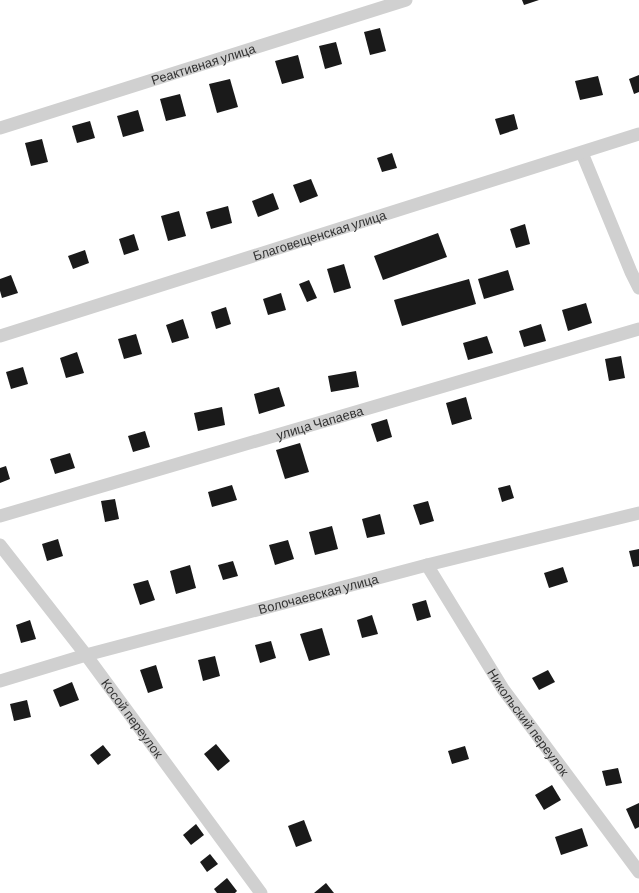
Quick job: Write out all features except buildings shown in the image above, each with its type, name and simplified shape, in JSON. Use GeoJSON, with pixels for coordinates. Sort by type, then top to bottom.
{"type":"FeatureCollection","features":[{"type":"Feature","properties":{"kind":"street","name":"Реактивная улица"},"geometry":{"type":"LineString","coordinates":[[0,128],[406,0]]}},
{"type":"Feature","properties":{"kind":"street","name":"Благовещенская улица"},"geometry":{"type":"LineString","coordinates":[[0,336],[639,134]]}},
{"type":"Feature","properties":{"kind":"street"},"geometry":{"type":"LineString","coordinates":[[582,152],[639,288]]}},
{"type":"Feature","properties":{"kind":"street","name":"улица Чапаева"},"geometry":{"type":"LineString","coordinates":[[0,516],[639,330]]}},
{"type":"Feature","properties":{"kind":"street","name":"Волочаевская улица"},"geometry":{"type":"LineString","coordinates":[[0,681],[86,655],[427,565],[639,513]]}},
{"type":"Feature","properties":{"kind":"street","name":"Косой переулок"},"geometry":{"type":"LineString","coordinates":[[0,545],[86,655],[261,893]]}},
{"type":"Feature","properties":{"kind":"street","name":"Никольский переулок"},"geometry":{"type":"LineString","coordinates":[[427,565],[503,689],[639,872]]}}]}
